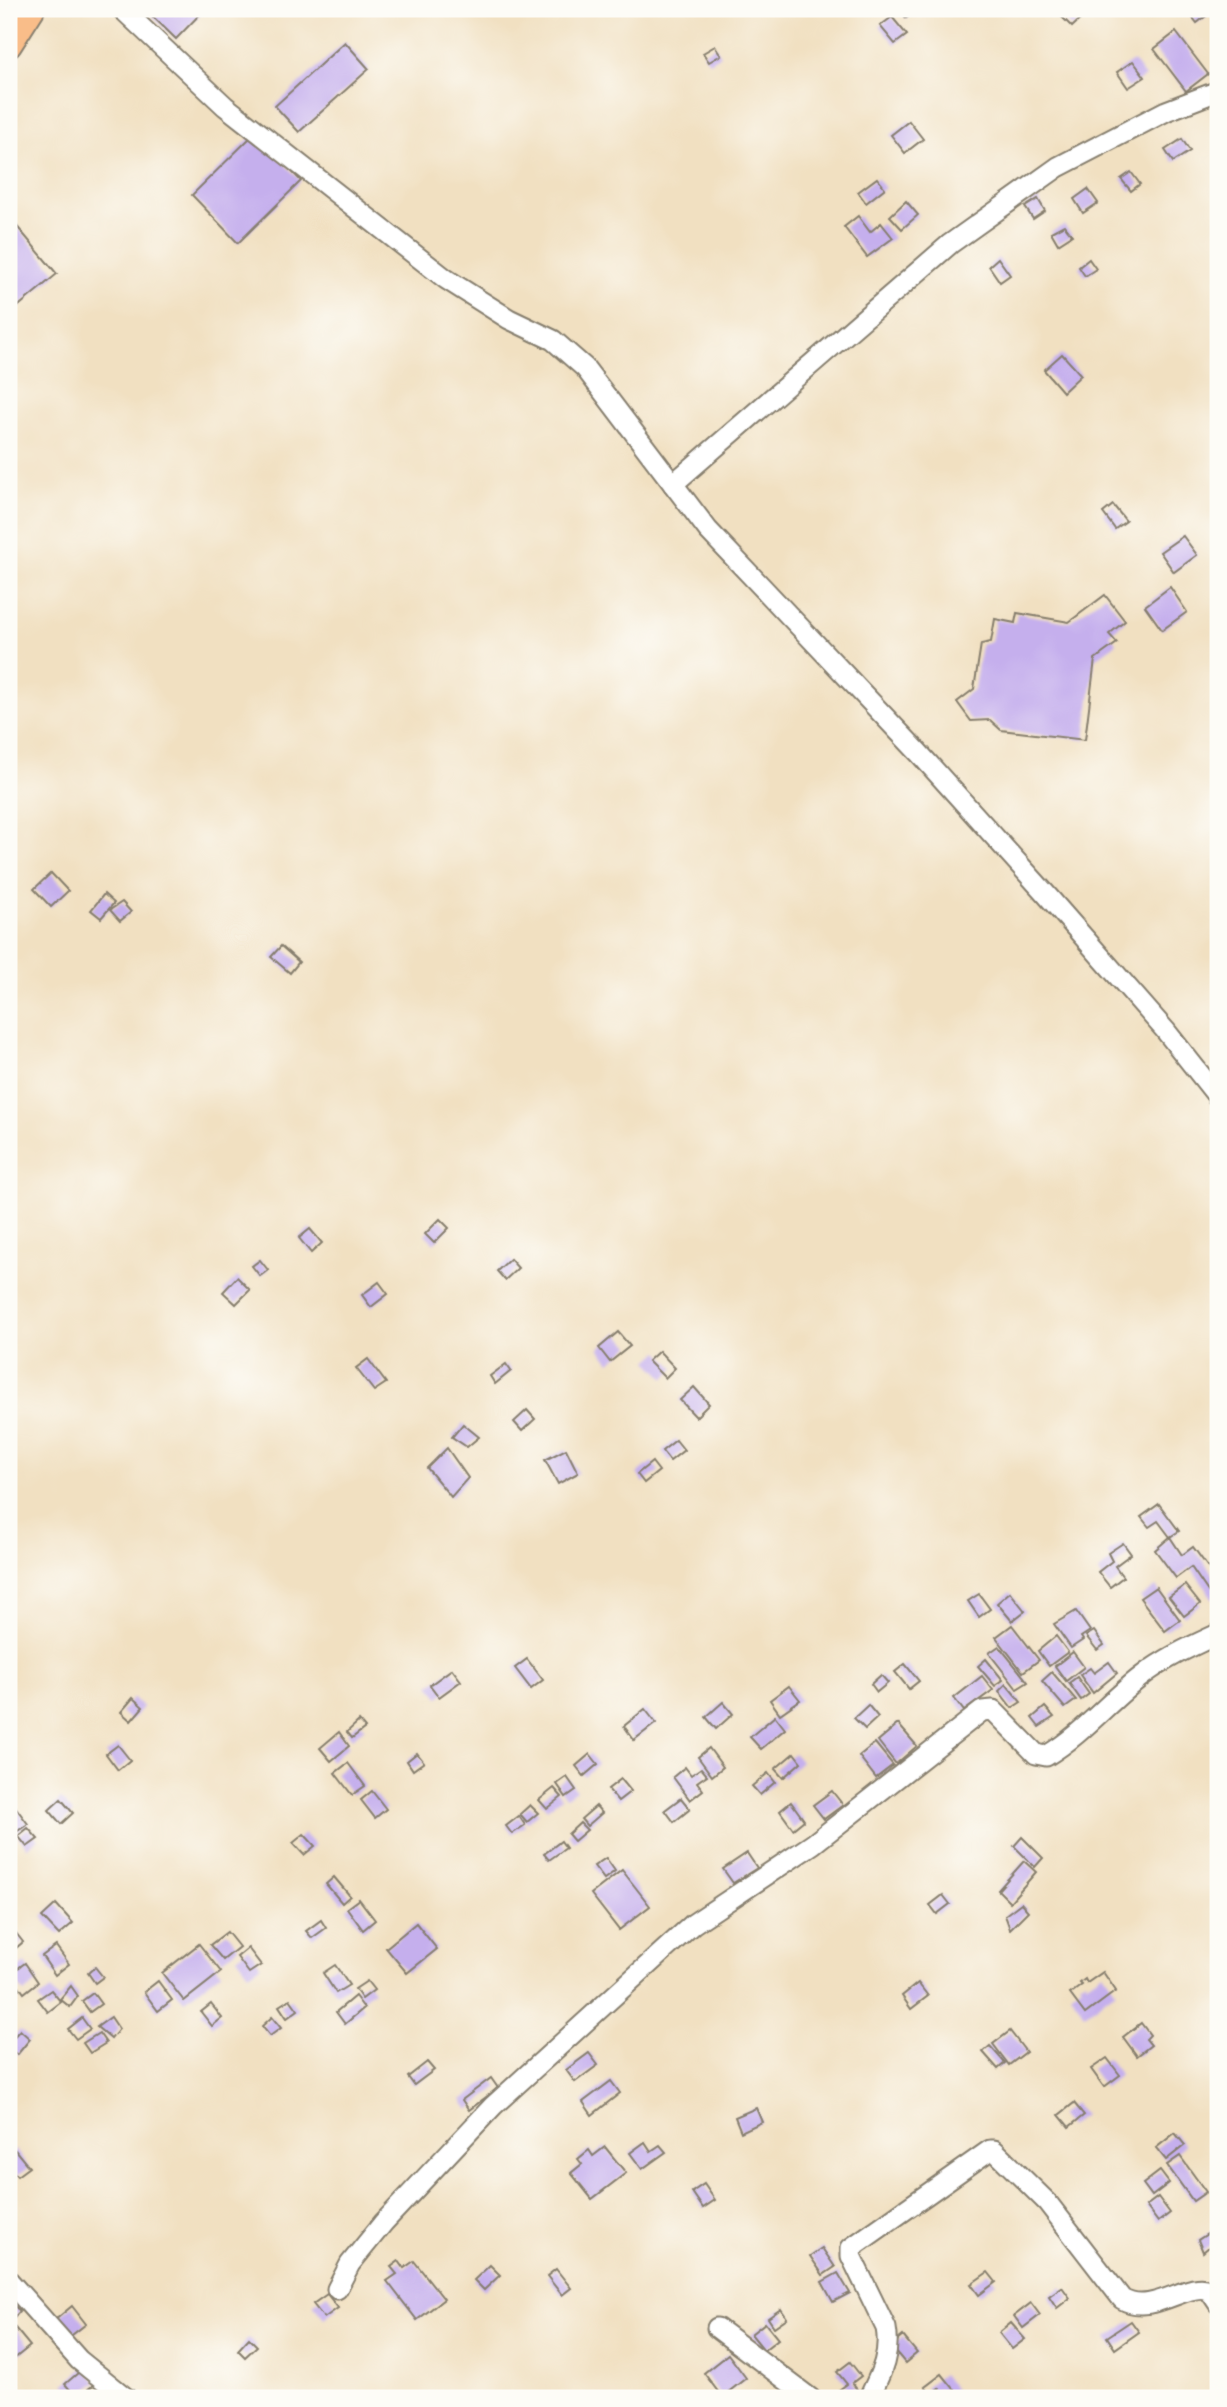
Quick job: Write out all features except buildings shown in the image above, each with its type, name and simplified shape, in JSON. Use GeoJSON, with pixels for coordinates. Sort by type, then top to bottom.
{"type":"FeatureCollection","features":[{"type":"Feature","properties":{"kind":"main road"},"geometry":{"type":"LineString","coordinates":[[9,46],[32,9]]}},
{"type":"Feature","properties":{"kind":"street"},"geometry":{"type":"LineString","coordinates":[[122,9],[225,106],[446,279],[509,319],[553,340],[585,368],[708,530],[919,753],[1045,893],[1165,1030],[1218,1097]]}},
{"type":"Feature","properties":{"kind":"street"},"geometry":{"type":"LineString","coordinates":[[673,484],[950,244],[1058,167],[1167,111],[1218,91]]}},
{"type":"Feature","properties":{"kind":"street"},"geometry":{"type":"LineString","coordinates":[[337,2289],[350,2264],[384,2222],[493,2106],[692,1924],[813,1844],[982,1711],[993,1710],[1036,1754],[1046,1756],[1092,1723],[1143,1675],[1175,1654],[1218,1633]]}},
{"type":"Feature","properties":{"kind":"street"},"geometry":{"type":"LineString","coordinates":[[869,2398],[886,2362],[887,2336],[851,2256],[851,2248],[990,2150],[994,2150],[1047,2202],[1122,2299],[1134,2304],[1150,2304],[1198,2288],[1209,2291],[1218,2303]]}},
{"type":"Feature","properties":{"kind":"street"},"geometry":{"type":"LineString","coordinates":[[9,2281],[79,2360],[126,2398]]}},
{"type":"Feature","properties":{"kind":"street"},"geometry":{"type":"LineString","coordinates":[[717,2328],[810,2398]]}}]}
